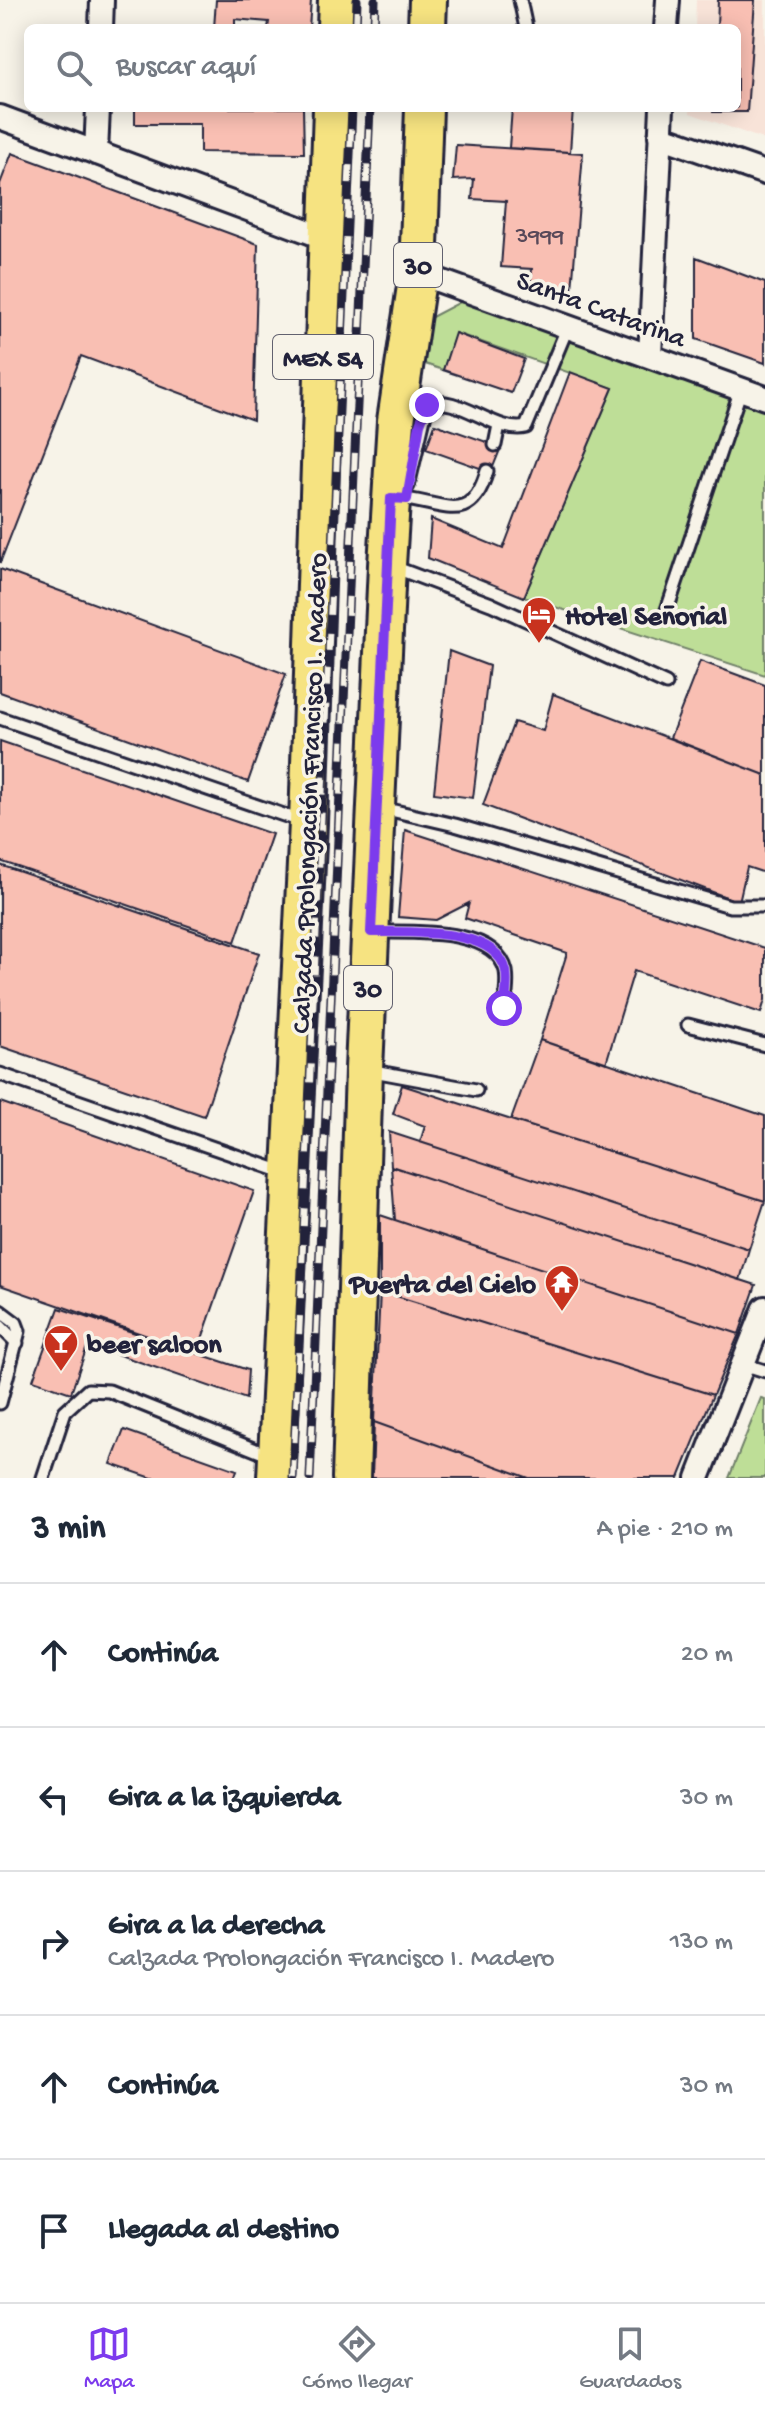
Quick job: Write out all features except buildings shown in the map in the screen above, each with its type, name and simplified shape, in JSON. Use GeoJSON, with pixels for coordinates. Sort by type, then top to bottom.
{"type":"FeatureCollection","features":[{"type":"Feature","properties":{"kind":"main road"},"geometry":{"type":"LineString","coordinates":[[336,24],[337,0]]}},
{"type":"Feature","properties":{"kind":"main road"},"geometry":{"type":"LineString","coordinates":[[427,24],[428,0]]}},
{"type":"Feature","properties":{"kind":"main road","name":"Calzada Prolongación Francisco I. Madero"},"geometry":{"type":"LineString","coordinates":[[277,1468],[308,823],[332,112]]}},
{"type":"Feature","properties":{"kind":"main road","name":"30"},"geometry":{"type":"LineString","coordinates":[[351,1478],[364,1069],[387,565],[408,423],[424,112]]}},
{"type":"Feature","properties":{"kind":"street"},"geometry":{"type":"LineString","coordinates":[[101,24],[102,0]]}},
{"type":"Feature","properties":{"kind":"street"},"geometry":{"type":"LineString","coordinates":[[666,24],[668,0]]}},
{"type":"Feature","properties":{"kind":"street"},"geometry":{"type":"LineString","coordinates":[[96,153],[98,112]]}},
{"type":"Feature","properties":{"kind":"street"},"geometry":{"type":"LineString","coordinates":[[650,356],[662,112]]}},
{"type":"Feature","properties":{"kind":"street"},"geometry":{"type":"LineString","coordinates":[[0,117],[326,238]]}},
{"type":"Feature","properties":{"kind":"street"},"geometry":{"type":"LineString","coordinates":[[660,136],[765,173]]}},
{"type":"Feature","properties":{"kind":"street","name":"Santa Catarina"},"geometry":{"type":"LineString","coordinates":[[418,273],[765,398]]}},
{"type":"Feature","properties":{"kind":"street"},"geometry":{"type":"LineString","coordinates":[[698,1478],[765,1308]]}},
{"type":"Feature","properties":{"kind":"lane"},"geometry":{"type":"LineString","coordinates":[[520,0],[525,24]]}},
{"type":"Feature","properties":{"kind":"lane"},"geometry":{"type":"LineString","coordinates":[[408,423],[432,402],[481,414],[499,425],[526,427],[568,325]]}},
{"type":"Feature","properties":{"kind":"lane"},"geometry":{"type":"LineString","coordinates":[[665,616],[741,389]]}},
{"type":"Feature","properties":{"kind":"lane"},"geometry":{"type":"LineString","coordinates":[[495,445],[499,425]]}},
{"type":"Feature","properties":{"kind":"lane"},"geometry":{"type":"LineString","coordinates":[[399,499],[455,508],[471,504],[481,490],[487,471]]}},
{"type":"Feature","properties":{"kind":"lane"},"geometry":{"type":"LineString","coordinates":[[387,565],[491,604],[666,684]]}},
{"type":"Feature","properties":{"kind":"lane"},"geometry":{"type":"LineString","coordinates":[[0,718],[308,823]]}},
{"type":"Feature","properties":{"kind":"lane"},"geometry":{"type":"LineString","coordinates":[[378,807],[455,825],[730,906],[765,906]]}},
{"type":"Feature","properties":{"kind":"lane"},"geometry":{"type":"LineString","coordinates":[[371,932],[455,935],[484,945],[498,955],[506,969],[504,1008]]}},
{"type":"Feature","properties":{"kind":"lane"},"geometry":{"type":"LineString","coordinates":[[688,1025],[765,1045]]}},
{"type":"Feature","properties":{"kind":"lane"},"geometry":{"type":"LineString","coordinates":[[364,1069],[476,1090]]}},
{"type":"Feature","properties":{"kind":"lane"},"geometry":{"type":"LineString","coordinates":[[0,1074],[291,1175]]}},
{"type":"Feature","properties":{"kind":"lane"},"geometry":{"type":"LineString","coordinates":[[0,1311],[16,1323],[19,1331],[0,1403]]}},
{"type":"Feature","properties":{"kind":"lane"},"geometry":{"type":"LineString","coordinates":[[0,1326],[17,1343]]}},
{"type":"Feature","properties":{"kind":"lane"},"geometry":{"type":"LineString","coordinates":[[743,1364],[765,1371]]}},
{"type":"Feature","properties":{"kind":"lane"},"geometry":{"type":"LineString","coordinates":[[43,1478],[65,1411],[88,1390],[109,1391],[277,1468]]}},
{"type":"Feature","properties":{"kind":"shaded area"},"geometry":{"type":"Polygon","coordinates":[[[696,0],[765,0],[765,140],[690,113],[741,112],[741,24],[695,24],[696,0]]]}},
{"type":"Feature","properties":{"kind":"green space"},"geometry":{"type":"Polygon","coordinates":[[[464,300],[765,409],[765,675],[524,597],[613,388],[456,333],[443,370],[422,363],[426,320],[464,300]]]}},
{"type":"Feature","properties":{"kind":"green space"},"geometry":{"type":"Polygon","coordinates":[[[761,1398],[765,1399],[765,1478],[729,1478],[761,1398]]]}},
{"type":"Feature","properties":{"kind":"railway"},"geometry":{"type":"LineString","coordinates":[[356,24],[357,0]]}},
{"type":"Feature","properties":{"kind":"railway"},"geometry":{"type":"LineString","coordinates":[[374,24],[375,0]]}},
{"type":"Feature","properties":{"kind":"railway"},"geometry":{"type":"LineString","coordinates":[[293,1478],[352,112]]}},
{"type":"Feature","properties":{"kind":"railway"},"geometry":{"type":"LineString","coordinates":[[310,1478],[370,112]]}},
{"type":"Feature","properties":{"kind":"place","name":"Hotel Señorial"},"geometry":{"type":"Point","coordinates":[539,645]}},
{"type":"Feature","properties":{"kind":"place","name":"Puerta del Cielo"},"geometry":{"type":"Point","coordinates":[562,1313]}},
{"type":"Feature","properties":{"kind":"place","name":"beer saloon"},"geometry":{"type":"Point","coordinates":[61,1373]}},
{"type":"Feature","properties":{"kind":"route"},"geometry":{"type":"LineString","coordinates":[[427,405],[420,424],[407,499],[391,498],[371,932],[455,935],[484,945],[498,955],[506,969],[504,1008]]}}]}
